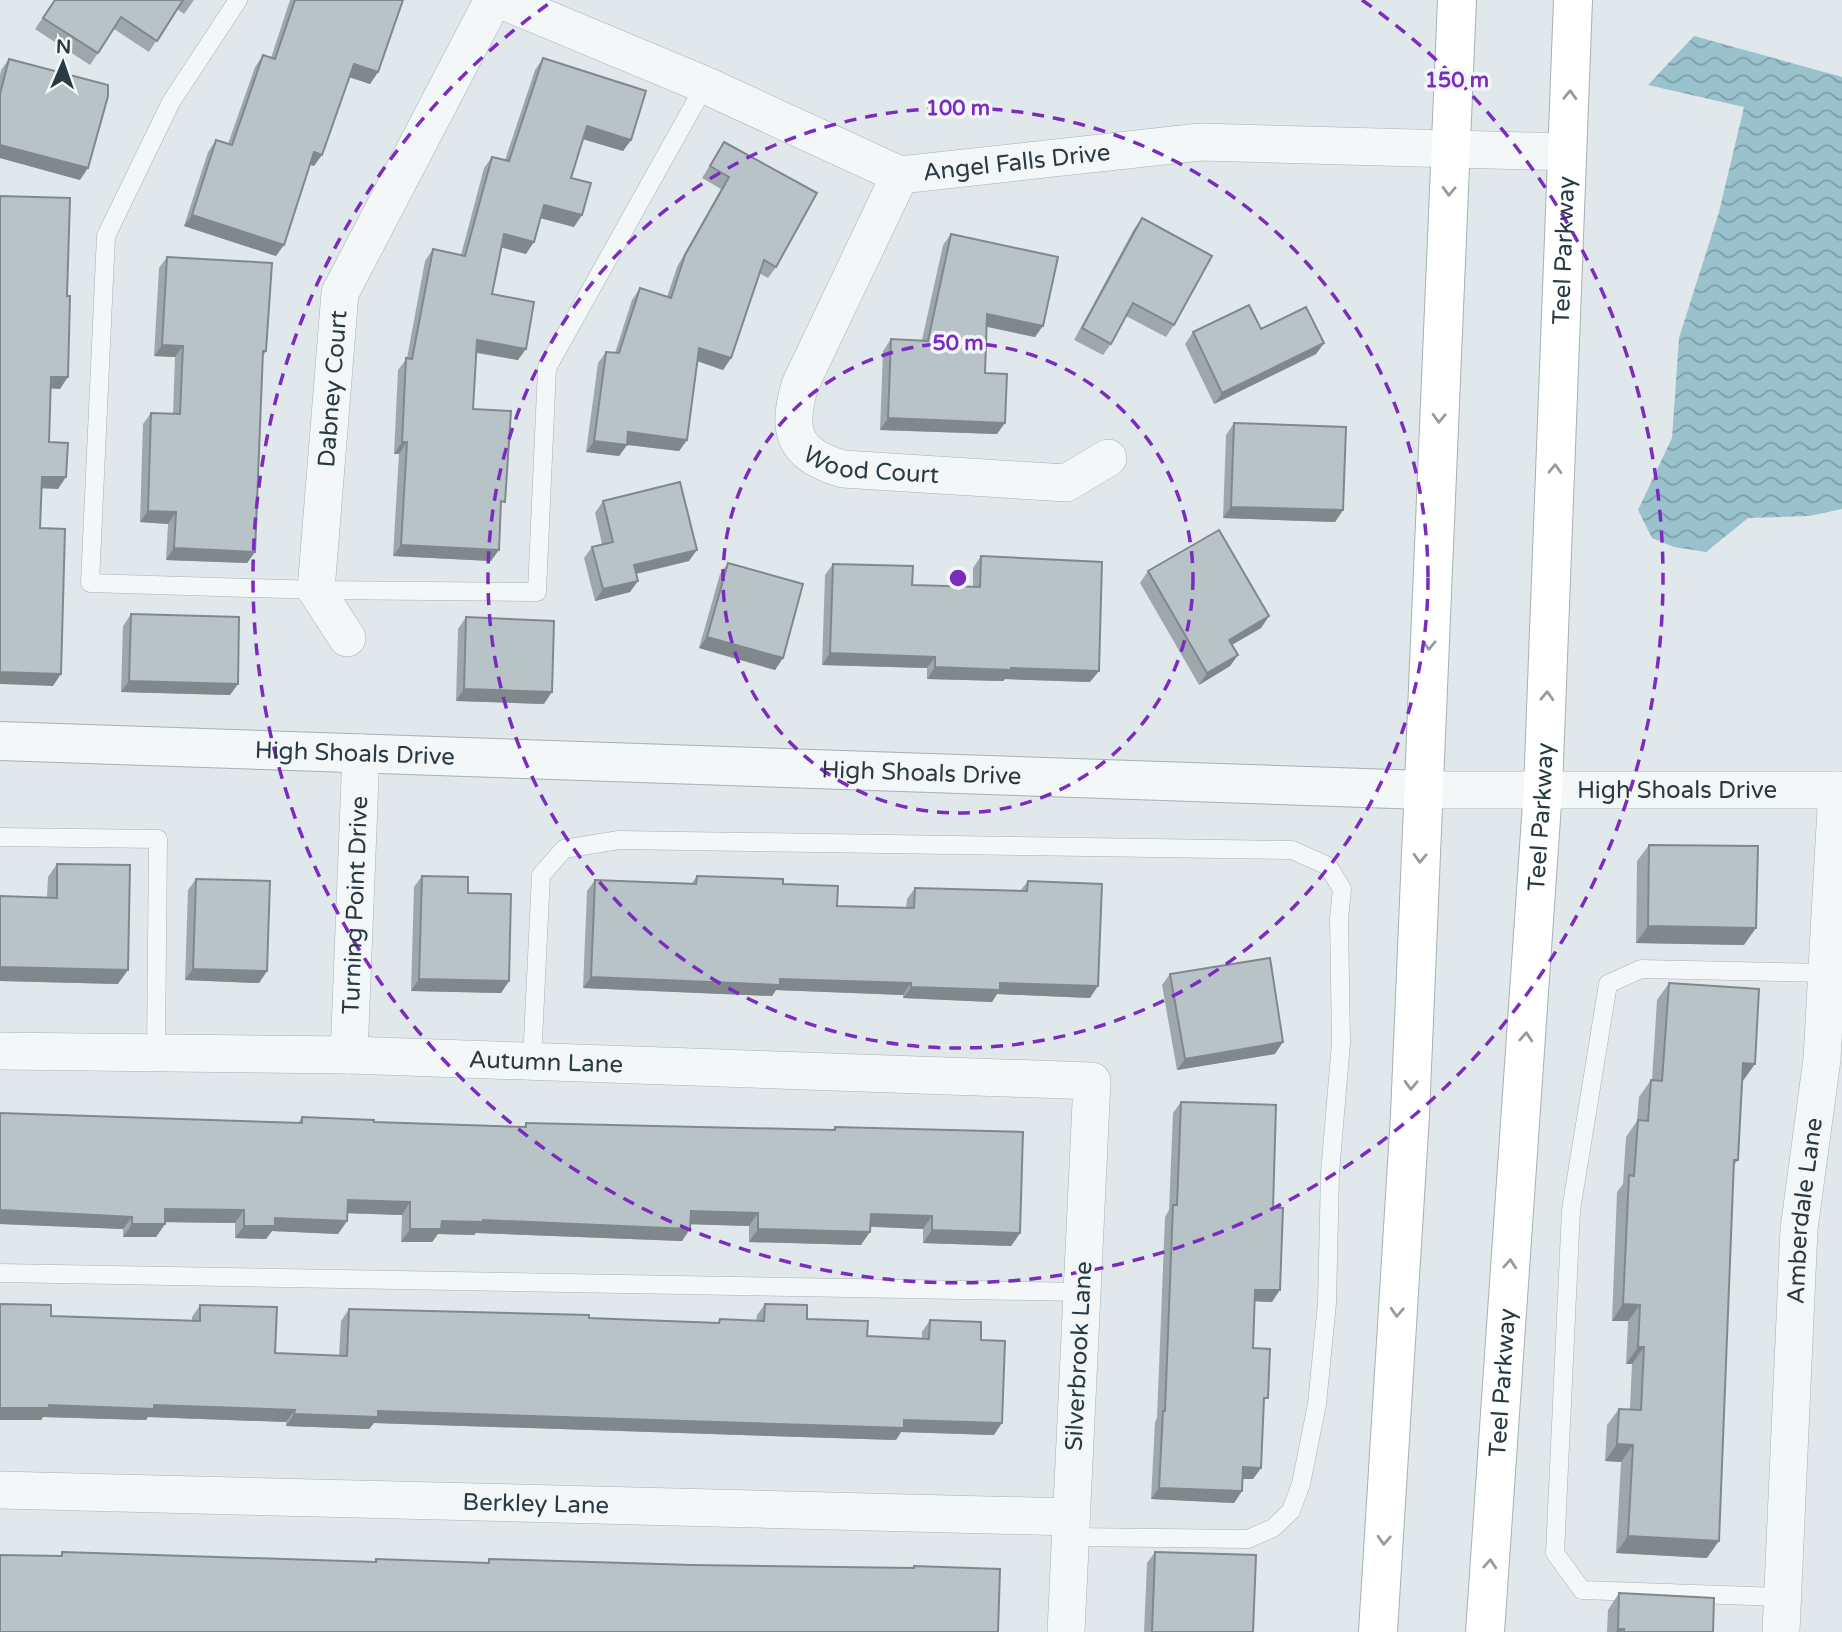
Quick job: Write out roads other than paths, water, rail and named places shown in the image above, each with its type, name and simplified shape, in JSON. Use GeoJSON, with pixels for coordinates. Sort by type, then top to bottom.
{"type":"FeatureCollection","features":[{"type":"Feature","properties":{"kind":"main road"},"geometry":{"type":"LineString","coordinates":[[1378,1632],[1410,1115],[1457,0]]}},
{"type":"Feature","properties":{"kind":"main road","name":"Teel Parkway"},"geometry":{"type":"LineString","coordinates":[[1485,1632],[1543,789],[1573,0]]}},
{"type":"Feature","properties":{"kind":"street","name":"Dabney Court"},"geometry":{"type":"LineString","coordinates":[[316,590],[340,293],[493,0]]}},
{"type":"Feature","properties":{"kind":"street","name":"Angel Falls Drive"},"geometry":{"type":"LineString","coordinates":[[501,0],[705,85],[900,175],[1200,142],[1567,152]]}},
{"type":"Feature","properties":{"kind":"street","name":"Wood Court"},"geometry":{"type":"LineString","coordinates":[[900,175],[800,385],[793,409],[798,443],[819,462],[843,469],[1066,483],[1108,458]]}},
{"type":"Feature","properties":{"kind":"street"},"geometry":{"type":"LineString","coordinates":[[316,590],[347,638]]}},
{"type":"Feature","properties":{"kind":"street","name":"High Shoals Drive"},"geometry":{"type":"LineString","coordinates":[[0,741],[1423,790],[1840,790]]}},
{"type":"Feature","properties":{"kind":"street","name":"Turning Point Drive"},"geometry":{"type":"LineString","coordinates":[[349,1055],[361,753]]}},
{"type":"Feature","properties":{"kind":"street","name":"Amberdale Lane"},"geometry":{"type":"LineString","coordinates":[[1782,1615],[1799,1229],[1822,1059],[1840,790]]}},
{"type":"Feature","properties":{"kind":"street","name":"Autumn Lane"},"geometry":{"type":"LineString","coordinates":[[0,1051],[349,1055],[1092,1081]]}},
{"type":"Feature","properties":{"kind":"street","name":"Silverbrook Lane"},"geometry":{"type":"LineString","coordinates":[[1066,1632],[1092,1081]]}},
{"type":"Feature","properties":{"kind":"street","name":"Berkley Lane"},"geometry":{"type":"LineString","coordinates":[[0,1490],[1071,1527]]}},
{"type":"Feature","properties":{"kind":"lane"},"geometry":{"type":"LineString","coordinates":[[239,0],[171,102],[106,236],[90,583],[316,590],[537,592],[547,368],[705,85]]}},
{"type":"Feature","properties":{"kind":"lane"},"geometry":{"type":"LineString","coordinates":[[0,837],[158,839],[156,1053]]}},
{"type":"Feature","properties":{"kind":"lane"},"geometry":{"type":"LineString","coordinates":[[532,1061],[541,875],[564,849],[619,840],[1292,850],[1328,866],[1342,889],[1339,918],[1341,1044],[1330,1173],[1327,1303],[1317,1404],[1301,1484],[1291,1511],[1273,1528],[1248,1539],[1071,1527]]}},
{"type":"Feature","properties":{"kind":"lane"},"geometry":{"type":"LineString","coordinates":[[1782,1615],[1582,1590],[1555,1553],[1571,1210],[1608,985],[1641,970],[1827,973]]}},
{"type":"Feature","properties":{"kind":"lane"},"geometry":{"type":"LineString","coordinates":[[0,1273],[1082,1292]]}},
{"type":"Feature","properties":{"kind":"water"},"geometry":{"type":"Polygon","coordinates":[[[1694,36],[1842,77],[1842,509],[1809,516],[1748,518],[1706,552],[1674,547],[1652,538],[1638,510],[1672,438],[1679,338],[1719,212],[1744,107],[1648,85],[1694,36]]]}}]}
